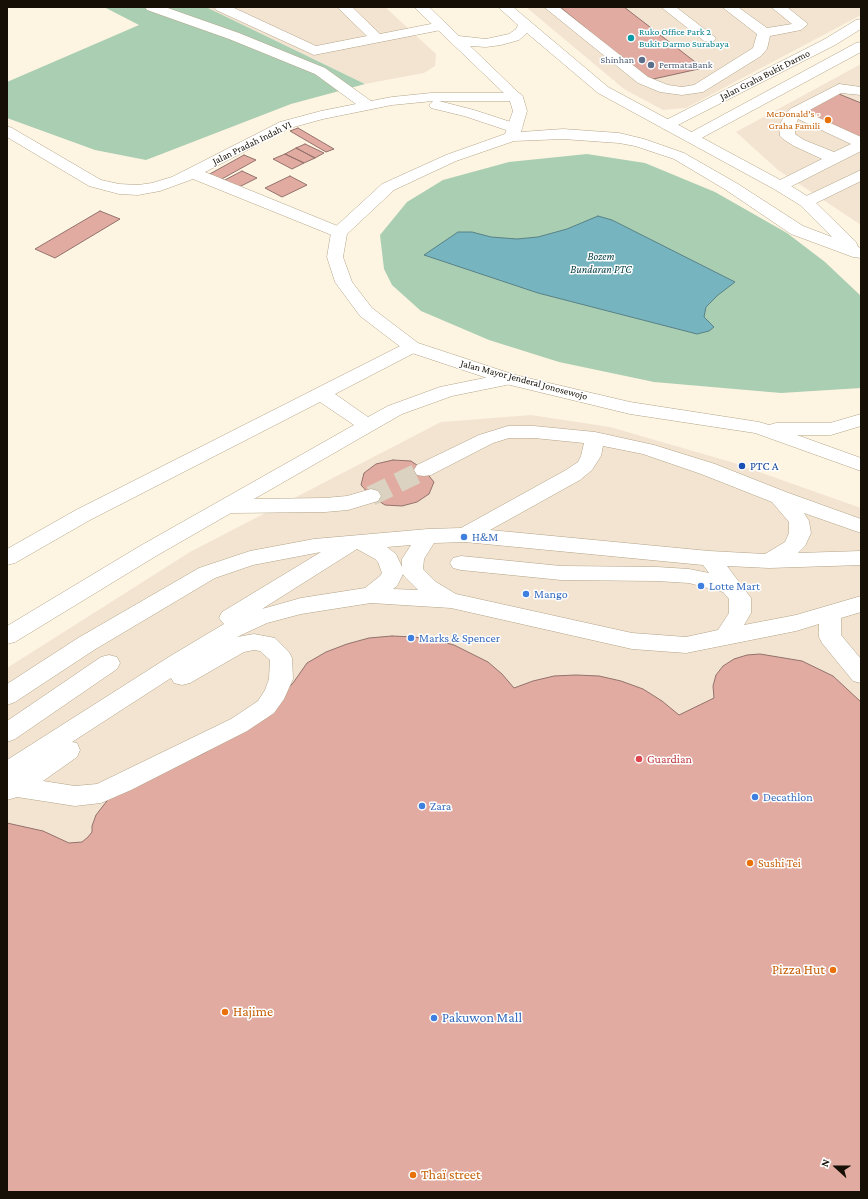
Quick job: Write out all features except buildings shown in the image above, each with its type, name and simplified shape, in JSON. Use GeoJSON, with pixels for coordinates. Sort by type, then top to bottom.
{"type":"FeatureCollection","features":[{"type":"Feature","properties":{"kind":"street"},"geometry":{"type":"LineString","coordinates":[[152,7],[234,36],[320,71],[368,106]]}},
{"type":"Feature","properties":{"kind":"street"},"geometry":{"type":"LineString","coordinates":[[221,7],[314,51],[441,26]]}},
{"type":"Feature","properties":{"kind":"street"},"geometry":{"type":"LineString","coordinates":[[344,7],[377,38]]}},
{"type":"Feature","properties":{"kind":"street"},"geometry":{"type":"LineString","coordinates":[[421,7],[516,97],[520,111],[514,133]]}},
{"type":"Feature","properties":{"kind":"street"},"geometry":{"type":"LineString","coordinates":[[505,7],[603,90],[780,186],[806,202],[860,254]]}},
{"type":"Feature","properties":{"kind":"street"},"geometry":{"type":"LineString","coordinates":[[551,7],[644,80],[665,89],[688,91],[698,89],[756,53],[760,49],[764,33]]}},
{"type":"Feature","properties":{"kind":"street"},"geometry":{"type":"LineString","coordinates":[[668,7],[709,38]]}},
{"type":"Feature","properties":{"kind":"street"},"geometry":{"type":"LineString","coordinates":[[729,7],[764,33],[796,27],[801,24],[778,7]]}},
{"type":"Feature","properties":{"kind":"street"},"geometry":{"type":"LineString","coordinates":[[455,39],[478,43],[501,41],[514,37],[522,32],[525,25]]}},
{"type":"Feature","properties":{"kind":"street","name":"Jalan Graha Bukit Darmo"},"geometry":{"type":"LineString","coordinates":[[667,125],[859,26]]}},
{"type":"Feature","properties":{"kind":"street","name":"Jalan Graha Bukit Darmo"},"geometry":{"type":"LineString","coordinates":[[691,138],[861,46]]}},
{"type":"Feature","properties":{"kind":"street"},"geometry":{"type":"LineString","coordinates":[[834,158],[799,143],[788,136],[787,127],[789,120],[795,112],[839,88],[861,91]]}},
{"type":"Feature","properties":{"kind":"street","name":"Jalan Pradah Indah VI"},"geometry":{"type":"LineString","coordinates":[[7,131],[95,183],[119,189],[154,188],[194,173],[285,125],[321,115],[395,101],[431,97],[516,97]]}},
{"type":"Feature","properties":{"kind":"street"},"geometry":{"type":"LineString","coordinates":[[395,101],[438,106],[469,113],[514,133],[605,137],[639,142],[659,148],[679,156],[732,187],[797,230],[860,254]]}},
{"type":"Feature","properties":{"kind":"street"},"geometry":{"type":"LineString","coordinates":[[795,112],[861,144]]}},
{"type":"Feature","properties":{"kind":"street"},"geometry":{"type":"LineString","coordinates":[[194,173],[338,233],[388,187],[451,158],[514,133]]}},
{"type":"Feature","properties":{"kind":"street"},"geometry":{"type":"LineString","coordinates":[[780,186],[861,144]]}},
{"type":"Feature","properties":{"kind":"street"},"geometry":{"type":"LineString","coordinates":[[806,202],[861,175]]}},
{"type":"Feature","properties":{"kind":"street","name":"Jalan Mayor Jenderal Jonosewojo"},"geometry":{"type":"LineString","coordinates":[[338,233],[335,257],[344,282],[366,312],[412,347],[509,378],[630,408],[759,428],[861,465]]}},
{"type":"Feature","properties":{"kind":"street"},"geometry":{"type":"LineString","coordinates":[[7,558],[82,515],[412,347]]}},
{"type":"Feature","properties":{"kind":"street"},"geometry":{"type":"LineString","coordinates":[[7,636],[226,506],[395,410],[447,391],[509,378]]}},
{"type":"Feature","properties":{"kind":"street"},"geometry":{"type":"LineString","coordinates":[[322,394],[367,426]]}},
{"type":"Feature","properties":{"kind":"street"},"geometry":{"type":"LineString","coordinates":[[759,428],[831,429],[861,420]]}},
{"type":"Feature","properties":{"kind":"street"},"geometry":{"type":"LineString","coordinates":[[424,470],[486,439],[508,432],[534,432],[595,438],[647,449],[708,469],[779,497],[861,526]]}},
{"type":"Feature","properties":{"kind":"street"},"geometry":{"type":"LineString","coordinates":[[465,535],[573,475],[585,466],[591,456],[595,438]]}},
{"type":"Feature","properties":{"kind":"street"},"geometry":{"type":"LineString","coordinates":[[226,506],[325,505],[348,503],[371,496]]}},
{"type":"Feature","properties":{"kind":"street"},"geometry":{"type":"LineString","coordinates":[[769,560],[794,546],[800,533],[799,521],[779,497]]}},
{"type":"Feature","properties":{"kind":"street"},"geometry":{"type":"LineString","coordinates":[[7,696],[86,644],[207,573],[250,558],[314,546],[428,536],[465,535],[709,558],[769,560],[861,558]]}},
{"type":"Feature","properties":{"kind":"street"},"geometry":{"type":"LineString","coordinates":[[428,536],[422,543],[413,559],[412,571],[428,587],[451,600]]}},
{"type":"Feature","properties":{"kind":"street"},"geometry":{"type":"LineString","coordinates":[[358,542],[383,554],[388,560],[392,573],[389,581],[371,595]]}},
{"type":"Feature","properties":{"kind":"street"},"geometry":{"type":"LineString","coordinates":[[7,761],[236,615],[358,542]]}},
{"type":"Feature","properties":{"kind":"street"},"geometry":{"type":"LineString","coordinates":[[709,558],[740,598],[740,613],[726,636]]}},
{"type":"Feature","properties":{"kind":"street"},"geometry":{"type":"LineString","coordinates":[[461,563],[561,572],[689,576],[731,586]]}},
{"type":"Feature","properties":{"kind":"street"},"geometry":{"type":"LineString","coordinates":[[10,783],[105,710],[180,661],[238,626],[260,617],[301,606],[371,595],[451,600],[632,641],[686,645],[796,623],[861,604]]}},
{"type":"Feature","properties":{"kind":"street"},"geometry":{"type":"LineString","coordinates":[[830,614],[830,637],[861,675]]}},
{"type":"Feature","properties":{"kind":"street"},"geometry":{"type":"LineString","coordinates":[[254,642],[267,644],[281,658],[281,679],[276,693],[266,706],[239,726],[122,783],[101,792],[75,796],[10,783],[75,745],[177,680],[238,645],[254,642]]}},
{"type":"Feature","properties":{"kind":"street"},"geometry":{"type":"LineString","coordinates":[[7,733],[109,663]]}},
{"type":"Feature","properties":{"kind":"shaded area"},"geometry":{"type":"Polygon","coordinates":[[[206,7],[385,7],[436,54],[435,66],[424,73],[365,84],[206,7]]]}},
{"type":"Feature","properties":{"kind":"shaded area"},"geometry":{"type":"Polygon","coordinates":[[[526,7],[861,7],[861,15],[686,108],[663,110],[624,89],[526,7]]]}},
{"type":"Feature","properties":{"kind":"shaded area"},"geometry":{"type":"Polygon","coordinates":[[[861,64],[861,225],[778,170],[736,132],[861,64]]]}},
{"type":"Feature","properties":{"kind":"shaded area","name":"Pakuwon Mall"},"geometry":{"type":"Polygon","coordinates":[[[531,415],[610,427],[731,462],[861,508],[861,1192],[7,1192],[7,668],[190,552],[441,422],[531,415]]]}},
{"type":"Feature","properties":{"kind":"green space"},"geometry":{"type":"Polygon","coordinates":[[[104,7],[206,7],[365,84],[291,104],[146,160],[95,150],[7,118],[7,82],[139,25],[104,7]]]}},
{"type":"Feature","properties":{"kind":"green space"},"geometry":{"type":"Polygon","coordinates":[[[587,154],[645,163],[715,192],[787,233],[825,262],[861,296],[861,388],[781,393],[654,382],[559,362],[489,340],[421,311],[392,285],[384,269],[380,235],[407,202],[443,180],[509,162],[587,154]]]}},
{"type":"Feature","properties":{"kind":"water","name":"Bozem Bundaran PTC"},"geometry":{"type":"Polygon","coordinates":[[[598,216],[612,220],[735,282],[718,295],[706,307],[704,317],[714,327],[709,331],[697,334],[538,293],[424,255],[458,232],[472,232],[491,237],[517,239],[538,237],[567,229],[598,216]]]}},
{"type":"Feature","properties":{"kind":"tunnel"},"geometry":{"type":"LineString","coordinates":[[371,496],[424,470]]}},
{"type":"Feature","properties":{"kind":"place","name":"Ruko Office Park 2 Bukit Darmo Surabaya"},"geometry":{"type":"Point","coordinates":[631,38]}},
{"type":"Feature","properties":{"kind":"place","name":"Shinhan"},"geometry":{"type":"Point","coordinates":[642,60]}},
{"type":"Feature","properties":{"kind":"place","name":"PermataBank"},"geometry":{"type":"Point","coordinates":[651,65]}},
{"type":"Feature","properties":{"kind":"place","name":"McDonald's - Graha Famili"},"geometry":{"type":"Point","coordinates":[828,120]}},
{"type":"Feature","properties":{"kind":"place","name":"PTC A"},"geometry":{"type":"Point","coordinates":[742,466]}},
{"type":"Feature","properties":{"kind":"place","name":"H&M"},"geometry":{"type":"Point","coordinates":[464,537]}},
{"type":"Feature","properties":{"kind":"place","name":"Lotte Mart"},"geometry":{"type":"Point","coordinates":[701,586]}},
{"type":"Feature","properties":{"kind":"place","name":"Mango"},"geometry":{"type":"Point","coordinates":[526,594]}},
{"type":"Feature","properties":{"kind":"place","name":"Marks & Spencer"},"geometry":{"type":"Point","coordinates":[411,638]}},
{"type":"Feature","properties":{"kind":"place","name":"Guardian"},"geometry":{"type":"Point","coordinates":[639,759]}},
{"type":"Feature","properties":{"kind":"place","name":"Decathlon"},"geometry":{"type":"Point","coordinates":[755,797]}},
{"type":"Feature","properties":{"kind":"place","name":"Zara"},"geometry":{"type":"Point","coordinates":[422,806]}},
{"type":"Feature","properties":{"kind":"place","name":"Sushi Tei"},"geometry":{"type":"Point","coordinates":[750,863]}},
{"type":"Feature","properties":{"kind":"place","name":"Pizza Hut"},"geometry":{"type":"Point","coordinates":[833,970]}},
{"type":"Feature","properties":{"kind":"place","name":"Hajime"},"geometry":{"type":"Point","coordinates":[225,1012]}},
{"type":"Feature","properties":{"kind":"place","name":"Pakuwon Mall"},"geometry":{"type":"Point","coordinates":[434,1018]}},
{"type":"Feature","properties":{"kind":"place","name":"Thaï street"},"geometry":{"type":"Point","coordinates":[413,1175]}}]}
